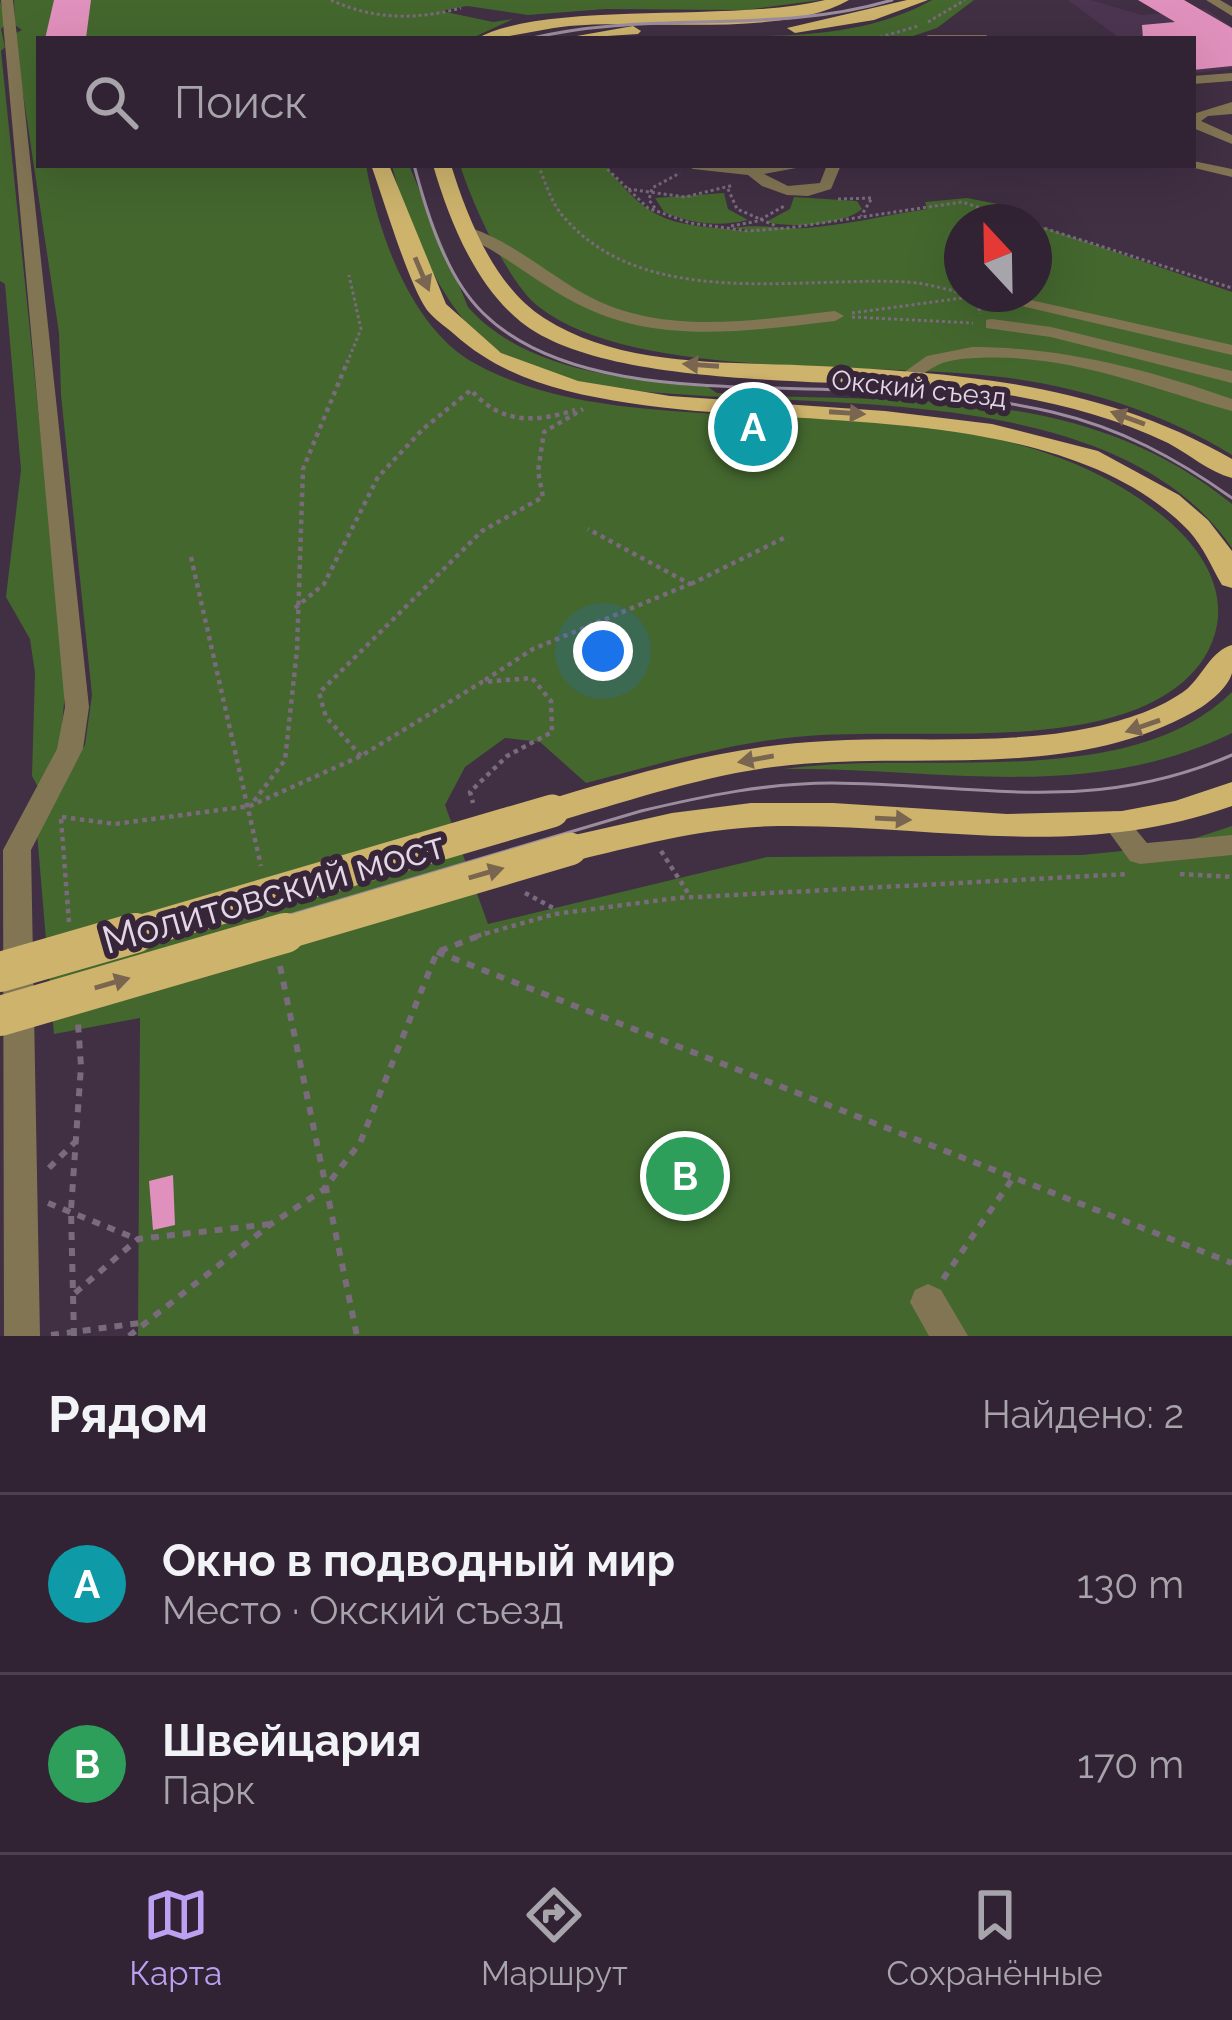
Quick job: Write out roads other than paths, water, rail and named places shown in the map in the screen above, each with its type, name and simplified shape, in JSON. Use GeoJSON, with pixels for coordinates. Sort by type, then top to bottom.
{"type":"FeatureCollection","features":[{"type":"Feature","properties":{"kind":"main road"},"geometry":{"type":"LineString","coordinates":[[592,36],[836,24],[921,0]]}},
{"type":"Feature","properties":{"kind":"main road"},"geometry":{"type":"LineString","coordinates":[[492,36],[520,25],[578,14],[737,14],[832,2]]}},
{"type":"Feature","properties":{"kind":"main road","name":"Окский съезд"},"geometry":{"type":"LineString","coordinates":[[381,168],[436,307],[451,328],[497,361],[605,394],[957,422],[1053,442],[1108,463],[1154,488],[1209,538],[1232,579]]}},
{"type":"Feature","properties":{"kind":"main road","name":"Окский съезд"},"geometry":{"type":"LineString","coordinates":[[443,168],[500,289],[516,308],[536,323],[599,350],[650,361],[995,385],[1085,403],[1184,441],[1232,470]]}},
{"type":"Feature","properties":{"kind":"main road","name":"Молитовский мост"},"geometry":{"type":"LineString","coordinates":[[0,972],[662,779],[777,755],[1022,746],[1110,736],[1168,717],[1191,703],[1211,686],[1232,655]]}},
{"type":"Feature","properties":{"kind":"main road"},"geometry":{"type":"LineString","coordinates":[[1114,821],[1163,814],[1232,794]]}},
{"type":"Feature","properties":{"kind":"main road","name":"Молитовский мост"},"geometry":{"type":"LineString","coordinates":[[0,1016],[569,849],[735,815],[1025,825],[1114,821]]}},
{"type":"Feature","properties":{"kind":"street"},"geometry":{"type":"LineString","coordinates":[[7,0],[7,38],[77,707],[70,749],[50,809],[16,850],[22,1336]]}},
{"type":"Feature","properties":{"kind":"street"},"geometry":{"type":"LineString","coordinates":[[1212,0],[1232,12]]}},
{"type":"Feature","properties":{"kind":"street"},"geometry":{"type":"LineString","coordinates":[[1196,80],[1230,79]]}},
{"type":"Feature","properties":{"kind":"street"},"geometry":{"type":"LineString","coordinates":[[1196,118],[1204,112],[1232,110]]}},
{"type":"Feature","properties":{"kind":"street"},"geometry":{"type":"LineString","coordinates":[[1196,123],[1232,140]]}},
{"type":"Feature","properties":{"kind":"street"},"geometry":{"type":"LineString","coordinates":[[1196,167],[1228,176]]}},
{"type":"Feature","properties":{"kind":"street"},"geometry":{"type":"LineString","coordinates":[[748,176],[789,168]]}},
{"type":"Feature","properties":{"kind":"street"},"geometry":{"type":"LineString","coordinates":[[689,169],[748,176],[814,192],[826,187],[832,168]]}},
{"type":"Feature","properties":{"kind":"street"},"geometry":{"type":"LineString","coordinates":[[471,233],[500,245],[556,284],[618,315],[746,326],[835,316]]}},
{"type":"Feature","properties":{"kind":"street"},"geometry":{"type":"LineString","coordinates":[[1052,308],[1232,350]]}},
{"type":"Feature","properties":{"kind":"street"},"geometry":{"type":"LineString","coordinates":[[992,324],[1051,332],[1232,377]]}},
{"type":"Feature","properties":{"kind":"street"},"geometry":{"type":"LineString","coordinates":[[904,378],[919,363],[945,357],[1078,358],[1168,381],[1232,405]]}},
{"type":"Feature","properties":{"kind":"street"},"geometry":{"type":"LineString","coordinates":[[1114,821],[1140,854],[1232,845]]}},
{"type":"Feature","properties":{"kind":"street"},"geometry":{"type":"LineString","coordinates":[[928,1302],[950,1336]]}},
{"type":"Feature","properties":{"kind":"tram line"},"geometry":{"type":"LineString","coordinates":[[543,36],[619,25],[802,17],[892,0]]}},
{"type":"Feature","properties":{"kind":"tram line"},"geometry":{"type":"LineString","coordinates":[[415,168],[440,244],[470,298],[518,340],[559,359],[653,381],[922,394],[1026,407],[1124,436],[1168,457],[1232,498]]}},
{"type":"Feature","properties":{"kind":"tram line"},"geometry":{"type":"LineString","coordinates":[[219,936],[641,811],[712,796],[832,783],[1082,791],[1180,774],[1232,755]]}},
{"type":"Feature","properties":{"kind":"tram line"},"geometry":{"type":"LineString","coordinates":[[0,1000],[229,933]]}},
{"type":"Feature","properties":{"kind":"place","name":"Окно в подводный мир"},"geometry":{"type":"Point","coordinates":[753,427]}},
{"type":"Feature","properties":{"kind":"place","name":"Швейцария"},"geometry":{"type":"Point","coordinates":[685,1176]}}]}
